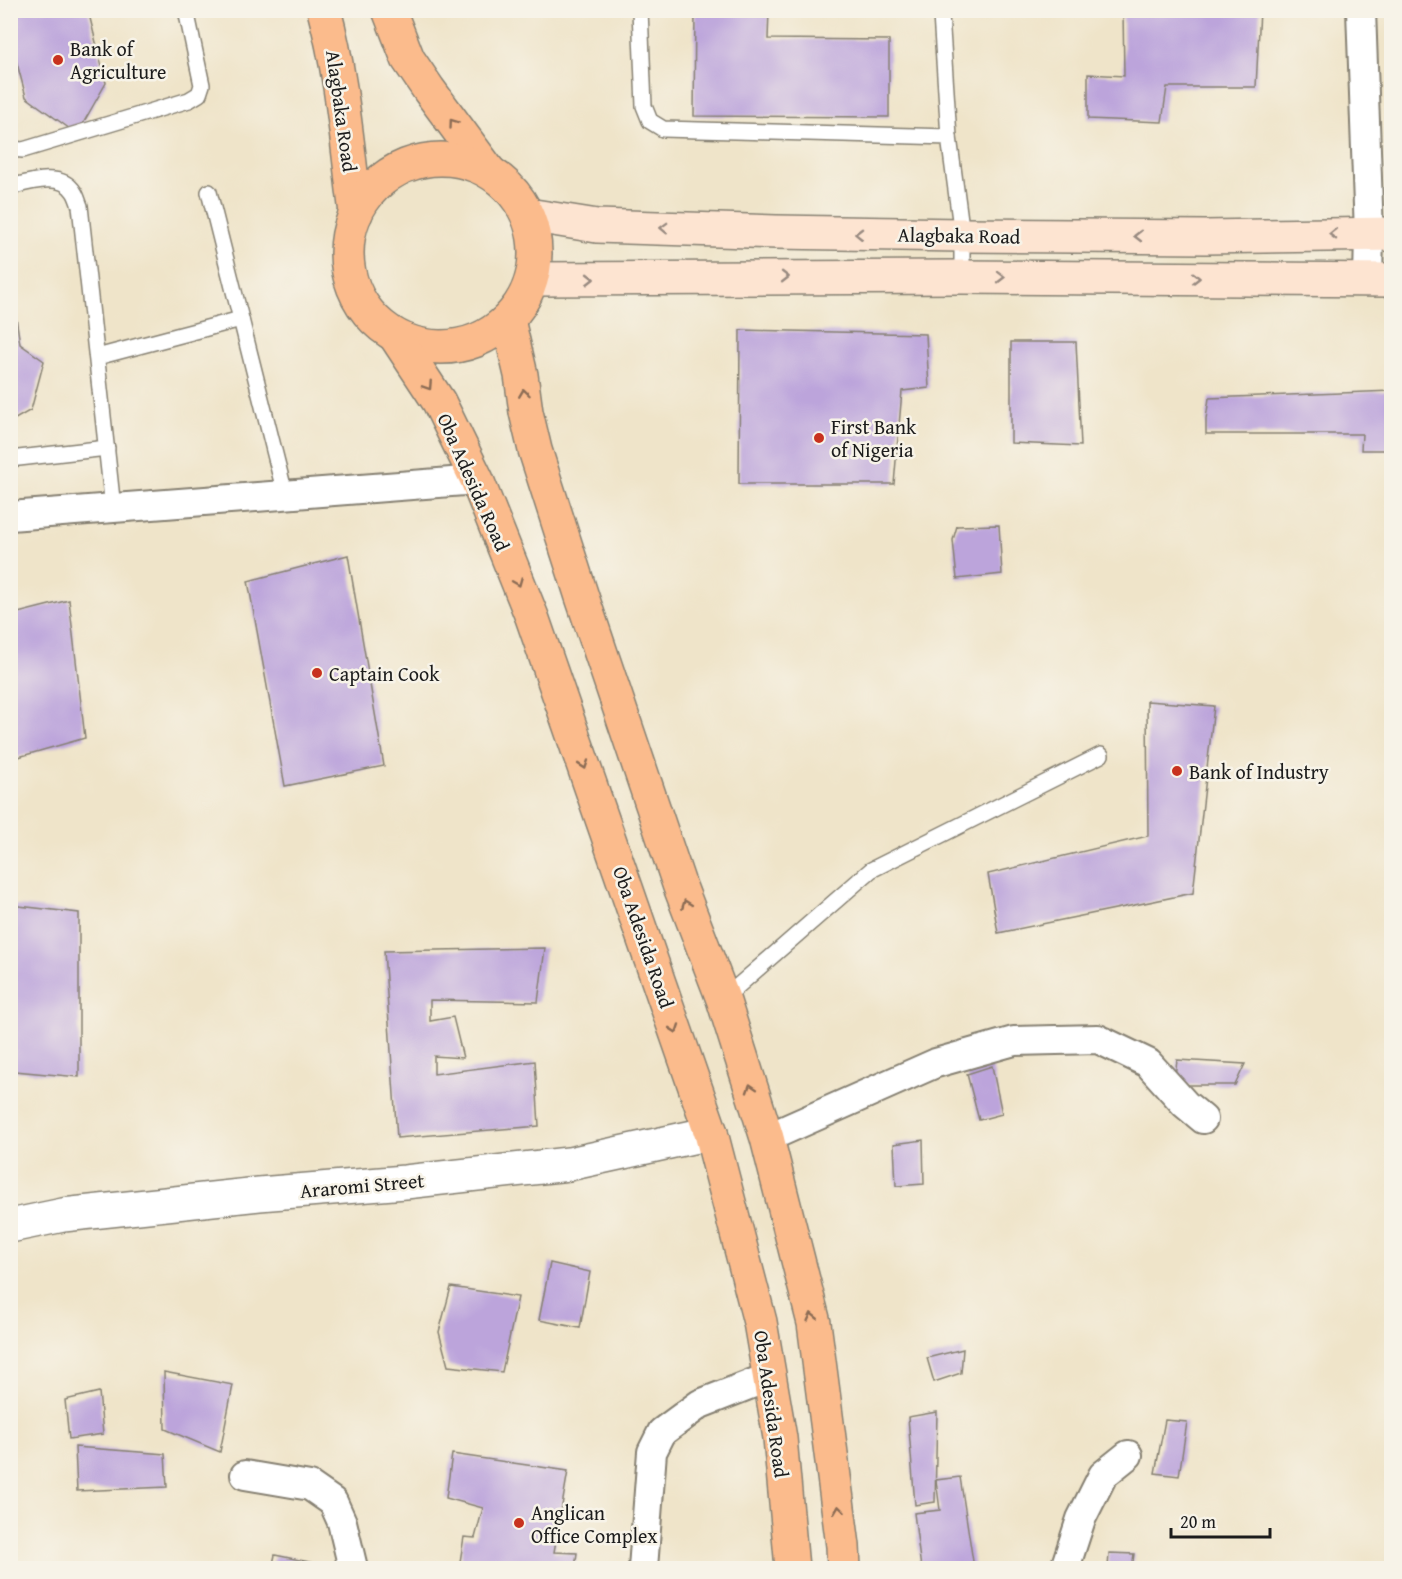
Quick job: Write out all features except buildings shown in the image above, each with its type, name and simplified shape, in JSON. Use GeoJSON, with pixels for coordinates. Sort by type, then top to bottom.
{"type":"FeatureCollection","features":[{"type":"Feature","properties":{"kind":"main road","name":"Alagbaka Road"},"geometry":{"type":"LineString","coordinates":[[324,10],[333,42],[356,213]]}},
{"type":"Feature","properties":{"kind":"main road"},"geometry":{"type":"LineString","coordinates":[[392,18],[408,58],[429,90],[488,170],[512,189],[528,215],[535,247],[532,279],[522,301],[507,320],[474,342],[434,347],[396,337],[373,319],[357,296],[348,269],[347,240],[356,213],[378,181],[412,162],[451,158],[488,170]]}},
{"type":"Feature","properties":{"kind":"main road","name":"Alagbaka Road"},"geometry":{"type":"LineString","coordinates":[[528,215],[597,226],[776,232],[962,236],[1206,237],[1380,234]]}},
{"type":"Feature","properties":{"kind":"main road","name":"Alagbaka Road"},"geometry":{"type":"LineString","coordinates":[[532,279],[962,277],[1380,280]]}},
{"type":"Feature","properties":{"kind":"main road"},"geometry":{"type":"LineString","coordinates":[[507,320],[521,375],[526,412],[535,450],[675,873],[723,999],[767,1138],[814,1323],[844,1569]]}},
{"type":"Feature","properties":{"kind":"main road","name":"Oba Adesida Road"},"geometry":{"type":"LineString","coordinates":[[396,337],[439,402],[477,480],[532,617],[711,1133],[760,1322],[780,1438],[792,1569]]}},
{"type":"Feature","properties":{"kind":"street"},"geometry":{"type":"LineString","coordinates":[[1361,10],[1380,234],[1380,280]]}},
{"type":"Feature","properties":{"kind":"street"},"geometry":{"type":"LineString","coordinates":[[10,516],[477,480]]}},
{"type":"Feature","properties":{"kind":"street"},"geometry":{"type":"LineString","coordinates":[[767,1138],[936,1063],[1014,1041],[1098,1039],[1148,1063],[1185,1104],[1203,1119]]}},
{"type":"Feature","properties":{"kind":"street","name":"Araromi Street"},"geometry":{"type":"LineString","coordinates":[[10,1226],[63,1215],[569,1164],[711,1133]]}},
{"type":"Feature","properties":{"kind":"street"},"geometry":{"type":"LineString","coordinates":[[643,1569],[652,1452],[662,1432],[700,1404],[769,1377]]}},
{"type":"Feature","properties":{"kind":"street"},"geometry":{"type":"LineString","coordinates":[[1065,1569],[1082,1518],[1103,1475],[1128,1455]]}},
{"type":"Feature","properties":{"kind":"street"},"geometry":{"type":"LineString","coordinates":[[246,1475],[310,1486],[333,1502],[342,1522],[353,1569]]}},
{"type":"Feature","properties":{"kind":"lane"},"geometry":{"type":"LineString","coordinates":[[10,149],[23,150],[189,100],[199,94],[202,85],[186,10]]}},
{"type":"Feature","properties":{"kind":"lane"},"geometry":{"type":"LineString","coordinates":[[640,10],[644,106],[650,121],[663,129],[949,137]]}},
{"type":"Feature","properties":{"kind":"lane"},"geometry":{"type":"LineString","coordinates":[[939,10],[949,137],[962,236],[962,277]]}},
{"type":"Feature","properties":{"kind":"lane"},"geometry":{"type":"LineString","coordinates":[[10,187],[38,180],[61,181],[74,190],[80,206],[113,508]]}},
{"type":"Feature","properties":{"kind":"lane"},"geometry":{"type":"LineString","coordinates":[[209,192],[285,494]]}},
{"type":"Feature","properties":{"kind":"lane"},"geometry":{"type":"LineString","coordinates":[[97,357],[241,319]]}},
{"type":"Feature","properties":{"kind":"lane"},"geometry":{"type":"LineString","coordinates":[[10,459],[107,448]]}},
{"type":"Feature","properties":{"kind":"lane"},"geometry":{"type":"LineString","coordinates":[[723,999],[871,870],[1101,755]]}},
{"type":"Feature","properties":{"kind":"place","name":"Bank of Agriculture"},"geometry":{"type":"Point","coordinates":[58,60]}},
{"type":"Feature","properties":{"kind":"place","name":"First Bank of Nigeria"},"geometry":{"type":"Point","coordinates":[819,438]}},
{"type":"Feature","properties":{"kind":"place","name":"Captain Cook"},"geometry":{"type":"Point","coordinates":[317,673]}},
{"type":"Feature","properties":{"kind":"place","name":"Bank of Industry"},"geometry":{"type":"Point","coordinates":[1177,771]}},
{"type":"Feature","properties":{"kind":"place","name":"Anglican Office Complex"},"geometry":{"type":"Point","coordinates":[519,1523]}}]}
